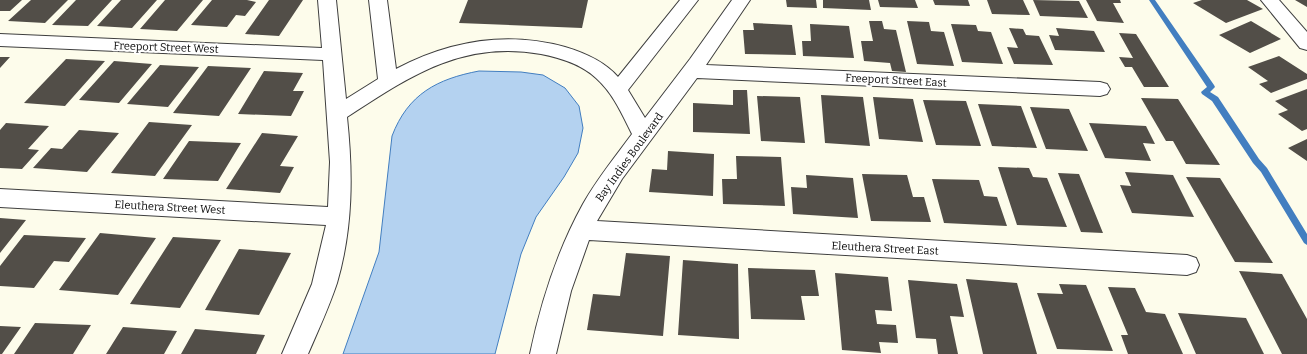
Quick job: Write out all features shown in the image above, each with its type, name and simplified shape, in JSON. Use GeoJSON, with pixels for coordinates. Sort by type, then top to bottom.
{"type":"FeatureCollection","features":[{"type":"Feature","properties":{"kind":"street"},"geometry":{"type":"LineString","coordinates":[[295,354],[324,284],[340,217],[342,181],[327,0]]}},
{"type":"Feature","properties":{"kind":"street"},"geometry":{"type":"LineString","coordinates":[[378,0],[388,81]]}},
{"type":"Feature","properties":{"kind":"street"},"geometry":{"type":"LineString","coordinates":[[618,90],[689,0]]}},
{"type":"Feature","properties":{"kind":"street","name":"Bay Indies Boulevard"},"geometry":{"type":"LineString","coordinates":[[543,354],[554,303],[582,230],[606,188],[692,71],[741,0]]}},
{"type":"Feature","properties":{"kind":"street"},"geometry":{"type":"LineString","coordinates":[[1270,0],[1307,44]]}},
{"type":"Feature","properties":{"kind":"street","name":"Freeport Street West"},"geometry":{"type":"LineString","coordinates":[[0,40],[332,54]]}},
{"type":"Feature","properties":{"kind":"street"},"geometry":{"type":"LineString","coordinates":[[337,114],[412,67],[448,53],[482,46],[517,45],[552,50],[585,62],[602,72],[618,90],[644,136]]}},
{"type":"Feature","properties":{"kind":"street","name":"Freeport Street East"},"geometry":{"type":"LineString","coordinates":[[692,71],[1100,89]]}},
{"type":"Feature","properties":{"kind":"street","name":"Eleuthera Street West"},"geometry":{"type":"LineString","coordinates":[[0,198],[340,217]]}},
{"type":"Feature","properties":{"kind":"street","name":"Eleuthera Street East"},"geometry":{"type":"LineString","coordinates":[[582,230],[1187,265]]}},
{"type":"Feature","properties":{"kind":"water"},"geometry":{"type":"Polygon","coordinates":[[[479,71],[521,72],[543,75],[565,88],[579,106],[583,128],[578,153],[564,177],[536,217],[521,254],[495,354],[343,354],[379,252],[392,136],[399,121],[406,109],[415,99],[437,84],[464,74],[479,71]]]}},
{"type":"Feature","properties":{"kind":"building"},"geometry":{"type":"Polygon","coordinates":[[[0,0],[22,0],[10,11],[0,11],[0,0]]]}},
{"type":"Feature","properties":{"kind":"building"},"geometry":{"type":"Polygon","coordinates":[[[31,0],[68,0],[45,23],[8,21],[31,0]]]}},
{"type":"Feature","properties":{"kind":"building"},"geometry":{"type":"Polygon","coordinates":[[[76,0],[112,0],[88,26],[52,25],[76,0]]]}},
{"type":"Feature","properties":{"kind":"building"},"geometry":{"type":"Polygon","coordinates":[[[121,0],[157,0],[132,28],[97,26],[121,0]]]}},
{"type":"Feature","properties":{"kind":"building"},"geometry":{"type":"Polygon","coordinates":[[[165,0],[203,0],[177,31],[140,29],[165,0]]]}},
{"type":"Feature","properties":{"kind":"building"},"geometry":{"type":"Polygon","coordinates":[[[212,0],[247,0],[256,2],[245,16],[236,15],[227,27],[191,25],[212,0]]]}},
{"type":"Feature","properties":{"kind":"building"},"geometry":{"type":"Polygon","coordinates":[[[269,0],[303,0],[279,36],[245,34],[269,0]]]}},
{"type":"Feature","properties":{"kind":"building"},"geometry":{"type":"Polygon","coordinates":[[[468,0],[588,0],[582,28],[459,23],[468,0]]]}},
{"type":"Feature","properties":{"kind":"building"},"geometry":{"type":"Polygon","coordinates":[[[786,0],[816,0],[817,8],[787,7],[786,0]]]}},
{"type":"Feature","properties":{"kind":"building"},"geometry":{"type":"Polygon","coordinates":[[[823,0],[869,0],[871,10],[823,8],[823,0]]]}},
{"type":"Feature","properties":{"kind":"building"},"geometry":{"type":"Polygon","coordinates":[[[878,0],[915,0],[918,8],[880,7],[878,0]]]}},
{"type":"Feature","properties":{"kind":"building"},"geometry":{"type":"Polygon","coordinates":[[[933,0],[968,0],[970,6],[935,5],[933,0]]]}},
{"type":"Feature","properties":{"kind":"building"},"geometry":{"type":"Polygon","coordinates":[[[987,0],[1023,0],[1030,15],[992,14],[987,0]]]}},
{"type":"Feature","properties":{"kind":"building"},"geometry":{"type":"Polygon","coordinates":[[[1033,0],[1079,1],[1088,18],[1040,16],[1033,0]]]}},
{"type":"Feature","properties":{"kind":"building"},"geometry":{"type":"Polygon","coordinates":[[[1086,0],[1120,0],[1121,3],[1113,3],[1124,23],[1097,21],[1086,0]]]}},
{"type":"Feature","properties":{"kind":"building"},"geometry":{"type":"Polygon","coordinates":[[[1202,0],[1247,0],[1263,9],[1226,23],[1193,3],[1202,0]]]}},
{"type":"Feature","properties":{"kind":"building"},"geometry":{"type":"Polygon","coordinates":[[[1295,0],[1307,0],[1307,7],[1295,0]]]}},
{"type":"Feature","properties":{"kind":"building"},"geometry":{"type":"Polygon","coordinates":[[[869,21],[882,21],[884,29],[896,30],[906,72],[892,71],[890,63],[864,61],[861,41],[873,41],[869,21]]]}},
{"type":"Feature","properties":{"kind":"building"},"geometry":{"type":"Polygon","coordinates":[[[907,21],[929,22],[931,31],[944,32],[954,66],[917,64],[907,21]]]}},
{"type":"Feature","properties":{"kind":"building"},"geometry":{"type":"Polygon","coordinates":[[[1251,21],[1281,39],[1250,53],[1219,35],[1251,21]]]}},
{"type":"Feature","properties":{"kind":"building"},"geometry":{"type":"Polygon","coordinates":[[[753,23],[792,25],[796,55],[745,54],[743,30],[754,30],[753,23]]]}},
{"type":"Feature","properties":{"kind":"building"},"geometry":{"type":"Polygon","coordinates":[[[810,24],[849,26],[854,58],[803,56],[802,41],[811,41],[810,24]]]}},
{"type":"Feature","properties":{"kind":"building"},"geometry":{"type":"Polygon","coordinates":[[[951,24],[976,25],[978,31],[991,32],[1003,64],[962,62],[951,24]]]}},
{"type":"Feature","properties":{"kind":"building"},"geometry":{"type":"Polygon","coordinates":[[[1009,28],[1023,29],[1026,35],[1039,36],[1053,65],[1014,64],[1007,47],[1018,48],[1009,28]]]}},
{"type":"Feature","properties":{"kind":"building"},"geometry":{"type":"Polygon","coordinates":[[[1056,28],[1094,31],[1105,52],[1055,50],[1049,35],[1059,36],[1056,28]]]}},
{"type":"Feature","properties":{"kind":"building"},"geometry":{"type":"Polygon","coordinates":[[[1119,33],[1136,34],[1169,87],[1144,87],[1132,67],[1125,67],[1119,57],[1133,58],[1119,33]]]}},
{"type":"Feature","properties":{"kind":"building"},"geometry":{"type":"Polygon","coordinates":[[[1279,56],[1307,74],[1307,79],[1271,93],[1259,84],[1268,81],[1248,67],[1279,56]]]}},
{"type":"Feature","properties":{"kind":"building"},"geometry":{"type":"Polygon","coordinates":[[[0,57],[10,57],[0,68],[0,57]]]}},
{"type":"Feature","properties":{"kind":"building"},"geometry":{"type":"Polygon","coordinates":[[[66,59],[105,61],[65,106],[24,103],[66,59]]]}},
{"type":"Feature","properties":{"kind":"building"},"geometry":{"type":"Polygon","coordinates":[[[114,61],[152,64],[119,103],[79,100],[114,61]]]}},
{"type":"Feature","properties":{"kind":"building"},"geometry":{"type":"Polygon","coordinates":[[[160,65],[199,67],[168,107],[127,104],[160,65]]]}},
{"type":"Feature","properties":{"kind":"building"},"geometry":{"type":"Polygon","coordinates":[[[208,66],[251,68],[219,116],[173,113],[208,66]]]}},
{"type":"Feature","properties":{"kind":"building"},"geometry":{"type":"Polygon","coordinates":[[[264,71],[303,73],[293,91],[304,91],[291,116],[238,114],[264,71]]]}},
{"type":"Feature","properties":{"kind":"building"},"geometry":{"type":"Polygon","coordinates":[[[1307,89],[1307,129],[1302,131],[1278,114],[1288,110],[1275,101],[1307,89]]]}},
{"type":"Feature","properties":{"kind":"building"},"geometry":{"type":"Polygon","coordinates":[[[733,90],[747,90],[750,134],[693,132],[693,103],[733,105],[733,90]]]}},
{"type":"Feature","properties":{"kind":"building"},"geometry":{"type":"Polygon","coordinates":[[[821,95],[863,97],[870,146],[825,143],[821,95]]]}},
{"type":"Feature","properties":{"kind":"building"},"geometry":{"type":"Polygon","coordinates":[[[757,96],[800,97],[805,143],[761,141],[757,96]]]}},
{"type":"Feature","properties":{"kind":"building"},"geometry":{"type":"Polygon","coordinates":[[[873,97],[913,99],[923,142],[879,139],[873,97]]]}},
{"type":"Feature","properties":{"kind":"building"},"geometry":{"type":"Polygon","coordinates":[[[1141,98],[1178,99],[1220,165],[1186,164],[1173,141],[1166,141],[1141,98]]]}},
{"type":"Feature","properties":{"kind":"building"},"geometry":{"type":"Polygon","coordinates":[[[923,100],[966,101],[981,146],[936,145],[923,100]]]}},
{"type":"Feature","properties":{"kind":"building"},"geometry":{"type":"Polygon","coordinates":[[[978,104],[1021,106],[1037,148],[992,146],[978,104]]]}},
{"type":"Feature","properties":{"kind":"building"},"geometry":{"type":"Polygon","coordinates":[[[1030,107],[1069,109],[1088,151],[1046,149],[1030,107]]]}},
{"type":"Feature","properties":{"kind":"building"},"geometry":{"type":"Polygon","coordinates":[[[149,122],[192,125],[155,176],[111,173],[149,122]]]}},
{"type":"Feature","properties":{"kind":"building"},"geometry":{"type":"Polygon","coordinates":[[[6,123],[49,126],[28,149],[39,150],[22,169],[0,168],[0,130],[6,123]]]}},
{"type":"Feature","properties":{"kind":"building"},"geometry":{"type":"Polygon","coordinates":[[[1089,123],[1146,126],[1155,144],[1143,143],[1151,161],[1105,158],[1089,123]]]}},
{"type":"Feature","properties":{"kind":"building"},"geometry":{"type":"Polygon","coordinates":[[[79,130],[119,133],[87,172],[33,168],[51,148],[62,149],[79,130]]]}},
{"type":"Feature","properties":{"kind":"building"},"geometry":{"type":"Polygon","coordinates":[[[262,133],[298,136],[280,166],[294,167],[280,193],[226,189],[262,133]]]}},
{"type":"Feature","properties":{"kind":"building"},"geometry":{"type":"Polygon","coordinates":[[[1307,139],[1307,161],[1288,148],[1307,139]]]}},
{"type":"Feature","properties":{"kind":"building"},"geometry":{"type":"Polygon","coordinates":[[[189,141],[241,143],[218,181],[163,179],[189,141]]]}},
{"type":"Feature","properties":{"kind":"building"},"geometry":{"type":"Polygon","coordinates":[[[668,151],[714,154],[713,196],[649,192],[652,169],[667,170],[668,151]]]}},
{"type":"Feature","properties":{"kind":"building"},"geometry":{"type":"Polygon","coordinates":[[[736,156],[781,157],[785,206],[723,204],[722,179],[737,179],[736,156]]]}},
{"type":"Feature","properties":{"kind":"building"},"geometry":{"type":"Polygon","coordinates":[[[998,167],[1029,168],[1033,177],[1047,178],[1067,227],[1017,225],[998,167]]]}},
{"type":"Feature","properties":{"kind":"building"},"geometry":{"type":"Polygon","coordinates":[[[1125,172],[1173,175],[1194,217],[1132,213],[1120,185],[1131,186],[1125,172]]]}},
{"type":"Feature","properties":{"kind":"building"},"geometry":{"type":"Polygon","coordinates":[[[1058,173],[1079,174],[1103,233],[1081,232],[1058,173]]]}},
{"type":"Feature","properties":{"kind":"building"},"geometry":{"type":"Polygon","coordinates":[[[862,174],[907,175],[913,197],[924,197],[931,222],[871,221],[862,174]]]}},
{"type":"Feature","properties":{"kind":"building"},"geometry":{"type":"Polygon","coordinates":[[[806,175],[853,178],[858,218],[793,214],[791,187],[807,188],[806,175]]]}},
{"type":"Feature","properties":{"kind":"building"},"geometry":{"type":"Polygon","coordinates":[[[1186,177],[1220,178],[1273,263],[1235,262],[1186,177]]]}},
{"type":"Feature","properties":{"kind":"building"},"geometry":{"type":"Polygon","coordinates":[[[932,179],[979,180],[984,196],[997,197],[1007,226],[944,223],[932,179]]]}},
{"type":"Feature","properties":{"kind":"building"},"geometry":{"type":"Polygon","coordinates":[[[0,218],[26,220],[0,253],[0,218]]]}},
{"type":"Feature","properties":{"kind":"building"},"geometry":{"type":"Polygon","coordinates":[[[100,233],[156,238],[118,295],[59,290],[100,233]]]}},
{"type":"Feature","properties":{"kind":"building"},"geometry":{"type":"Polygon","coordinates":[[[24,235],[86,238],[69,262],[54,261],[34,288],[0,286],[0,266],[24,235]]]}},
{"type":"Feature","properties":{"kind":"building"},"geometry":{"type":"Polygon","coordinates":[[[173,237],[221,240],[180,308],[130,304],[173,237]]]}},
{"type":"Feature","properties":{"kind":"building"},"geometry":{"type":"Polygon","coordinates":[[[239,249],[291,253],[259,315],[205,310],[239,249]]]}},
{"type":"Feature","properties":{"kind":"building"},"geometry":{"type":"Polygon","coordinates":[[[626,253],[670,256],[663,336],[587,330],[593,294],[620,296],[626,253]]]}},
{"type":"Feature","properties":{"kind":"building"},"geometry":{"type":"Polygon","coordinates":[[[683,260],[738,264],[739,339],[678,335],[683,260]]]}},
{"type":"Feature","properties":{"kind":"building"},"geometry":{"type":"Polygon","coordinates":[[[748,268],[815,270],[819,296],[801,296],[805,320],[751,319],[748,268]]]}},
{"type":"Feature","properties":{"kind":"building"},"geometry":{"type":"Polygon","coordinates":[[[1239,271],[1282,274],[1307,319],[1307,354],[1282,354],[1239,271]]]}},
{"type":"Feature","properties":{"kind":"building"},"geometry":{"type":"Polygon","coordinates":[[[835,273],[888,277],[892,311],[875,310],[877,324],[896,325],[898,343],[879,342],[881,353],[842,350],[835,273]]]}},
{"type":"Feature","properties":{"kind":"building"},"geometry":{"type":"Polygon","coordinates":[[[966,279],[1017,283],[1037,354],[983,354],[966,279]]]}},
{"type":"Feature","properties":{"kind":"building"},"geometry":{"type":"Polygon","coordinates":[[[908,280],[957,284],[964,317],[950,316],[958,354],[938,354],[936,339],[916,338],[908,280]]]}},
{"type":"Feature","properties":{"kind":"building"},"geometry":{"type":"Polygon","coordinates":[[[1059,284],[1086,285],[1113,351],[1057,349],[1037,293],[1063,294],[1059,284]]]}},
{"type":"Feature","properties":{"kind":"building"},"geometry":{"type":"Polygon","coordinates":[[[1108,287],[1135,288],[1146,312],[1165,314],[1183,354],[1128,354],[1121,335],[1128,335],[1108,287]]]}},
{"type":"Feature","properties":{"kind":"building"},"geometry":{"type":"Polygon","coordinates":[[[1178,313],[1246,318],[1264,354],[1196,354],[1178,313]]]}},
{"type":"Feature","properties":{"kind":"building"},"geometry":{"type":"Polygon","coordinates":[[[35,323],[91,325],[73,354],[14,354],[35,323]]]}},
{"type":"Feature","properties":{"kind":"building"},"geometry":{"type":"Polygon","coordinates":[[[0,326],[21,327],[2,354],[0,354],[0,326]]]}},
{"type":"Feature","properties":{"kind":"building"},"geometry":{"type":"Polygon","coordinates":[[[123,327],[177,331],[164,354],[106,354],[123,327]]]}},
{"type":"Feature","properties":{"kind":"building"},"geometry":{"type":"Polygon","coordinates":[[[195,329],[265,335],[256,354],[181,354],[195,329]]]}},
{"type":"Feature","properties":{"kind":"waterway"},"geometry":{"type":"LineString","coordinates":[[1152,0],[1211,87],[1205,92],[1215,99],[1256,161],[1264,170],[1307,241]]}}]}
